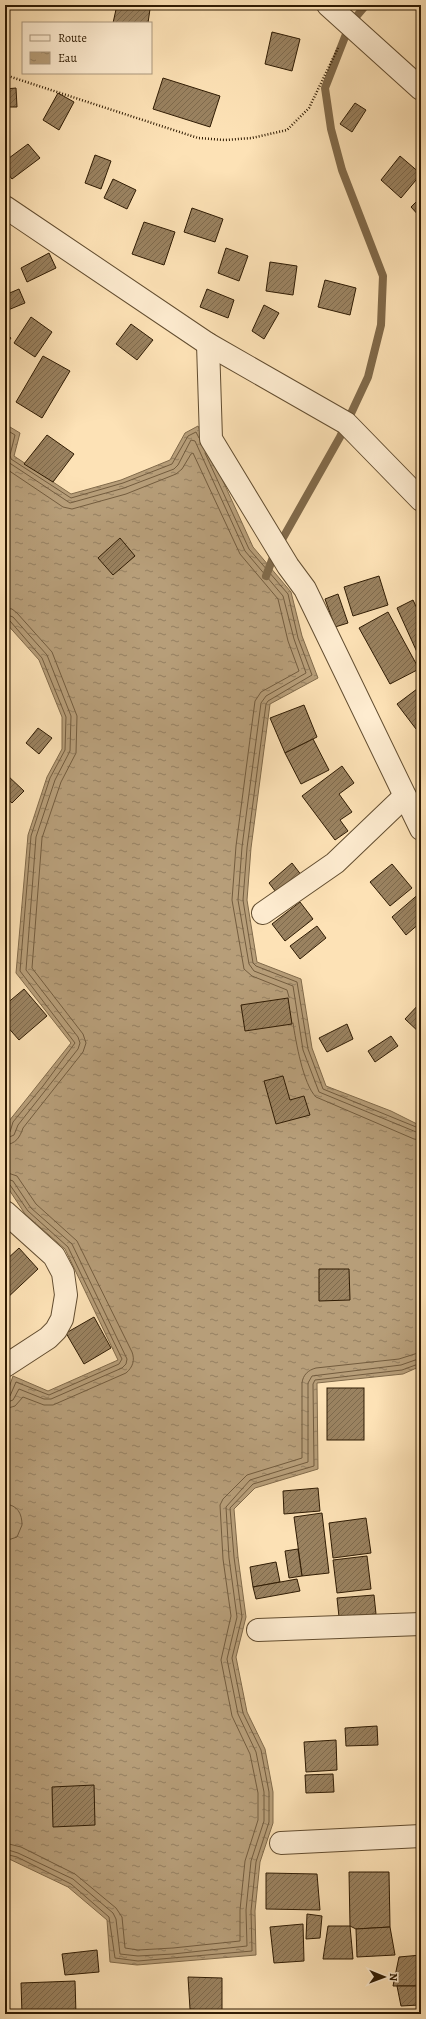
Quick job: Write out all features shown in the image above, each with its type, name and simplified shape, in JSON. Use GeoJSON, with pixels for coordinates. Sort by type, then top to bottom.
{"type":"FeatureCollection","features":[{"type":"Feature","properties":{"kind":"street"},"geometry":{"type":"LineString","coordinates":[[328,5],[421,89]]}},
{"type":"Feature","properties":{"kind":"street"},"geometry":{"type":"LineString","coordinates":[[5,207],[208,344],[346,423],[421,500]]}},
{"type":"Feature","properties":{"kind":"street"},"geometry":{"type":"LineString","coordinates":[[208,344],[210,439],[288,566],[305,590],[421,829]]}},
{"type":"Feature","properties":{"kind":"street"},"geometry":{"type":"LineString","coordinates":[[263,914],[336,863],[405,796]]}},
{"type":"Feature","properties":{"kind":"street"},"geometry":{"type":"LineString","coordinates":[[5,1212],[54,1256],[63,1274],[66,1295],[62,1319],[56,1330],[48,1338],[5,1366]]}},
{"type":"Feature","properties":{"kind":"street"},"geometry":{"type":"LineString","coordinates":[[258,1630],[421,1624]]}},
{"type":"Feature","properties":{"kind":"street"},"geometry":{"type":"LineString","coordinates":[[281,1843],[421,1836]]}},
{"type":"Feature","properties":{"kind":"path"},"geometry":{"type":"LineString","coordinates":[[5,75],[198,138],[225,140],[252,138],[287,130],[309,108],[350,24]]}},
{"type":"Feature","properties":{"kind":"water"},"geometry":{"type":"Polygon","coordinates":[[[5,424],[20,433],[14,456],[71,494],[121,480],[170,460],[185,433],[198,426],[253,547],[291,592],[302,636],[318,678],[270,704],[251,848],[247,900],[257,962],[301,979],[312,1048],[326,1086],[391,1111],[421,1126],[421,1366],[403,1374],[317,1383],[318,1469],[255,1488],[234,1509],[238,1557],[246,1617],[236,1657],[247,1712],[265,1749],[273,1792],[273,1823],[260,1862],[255,1911],[256,1955],[137,1965],[110,1962],[107,1920],[68,1887],[5,1857],[5,1529],[8,1525],[5,1503],[5,1399],[13,1376],[48,1391],[118,1360],[65,1249],[25,1214],[6,1185],[5,1135],[9,1121],[71,1043],[16,973],[28,835],[47,777],[62,749],[62,717],[39,660],[5,622],[5,424]]]}},
{"type":"Feature","properties":{"kind":"building"},"geometry":{"type":"Polygon","coordinates":[[[117,5],[129,5],[150,9],[148,22],[113,22],[117,5]]]}},
{"type":"Feature","properties":{"kind":"building"},"geometry":{"type":"Polygon","coordinates":[[[272,32],[300,39],[292,71],[265,64],[272,32]]]}},
{"type":"Feature","properties":{"kind":"building"},"geometry":{"type":"Polygon","coordinates":[[[163,78],[220,96],[210,127],[153,109],[163,78]]]}},
{"type":"Feature","properties":{"kind":"building"},"geometry":{"type":"Polygon","coordinates":[[[16,88],[17,107],[5,107],[5,89],[16,88]]]}},
{"type":"Feature","properties":{"kind":"building"},"geometry":{"type":"Polygon","coordinates":[[[58,93],[74,102],[59,130],[43,120],[58,93]]]}},
{"type":"Feature","properties":{"kind":"building"},"geometry":{"type":"Polygon","coordinates":[[[355,103],[366,110],[352,132],[340,124],[355,103]]]}},
{"type":"Feature","properties":{"kind":"building"},"geometry":{"type":"Polygon","coordinates":[[[28,144],[40,158],[12,179],[5,170],[5,161],[28,144]]]}},
{"type":"Feature","properties":{"kind":"building"},"geometry":{"type":"Polygon","coordinates":[[[95,155],[111,161],[101,189],[85,183],[95,155]]]}},
{"type":"Feature","properties":{"kind":"building"},"geometry":{"type":"Polygon","coordinates":[[[400,156],[421,174],[401,198],[381,180],[400,156]]]}},
{"type":"Feature","properties":{"kind":"building"},"geometry":{"type":"Polygon","coordinates":[[[113,179],[136,190],[127,209],[104,198],[113,179]]]}},
{"type":"Feature","properties":{"kind":"building"},"geometry":{"type":"Polygon","coordinates":[[[421,197],[421,218],[411,207],[421,197]]]}},
{"type":"Feature","properties":{"kind":"building"},"geometry":{"type":"Polygon","coordinates":[[[192,208],[223,219],[215,242],[184,232],[192,208]]]}},
{"type":"Feature","properties":{"kind":"building"},"geometry":{"type":"Polygon","coordinates":[[[144,222],[175,232],[164,265],[132,254],[144,222]]]}},
{"type":"Feature","properties":{"kind":"building"},"geometry":{"type":"Polygon","coordinates":[[[226,248],[248,256],[239,281],[218,273],[226,248]]]}},
{"type":"Feature","properties":{"kind":"building"},"geometry":{"type":"Polygon","coordinates":[[[49,253],[56,268],[27,282],[21,268],[49,253]]]}},
{"type":"Feature","properties":{"kind":"building"},"geometry":{"type":"Polygon","coordinates":[[[270,262],[297,266],[293,295],[266,291],[270,262]]]}},
{"type":"Feature","properties":{"kind":"building"},"geometry":{"type":"Polygon","coordinates":[[[325,280],[356,288],[350,315],[318,307],[325,280]]]}},
{"type":"Feature","properties":{"kind":"building"},"geometry":{"type":"Polygon","coordinates":[[[19,289],[25,303],[8,310],[5,302],[5,295],[19,289]]]}},
{"type":"Feature","properties":{"kind":"building"},"geometry":{"type":"Polygon","coordinates":[[[207,289],[234,300],[228,318],[200,307],[207,289]]]}},
{"type":"Feature","properties":{"kind":"building"},"geometry":{"type":"Polygon","coordinates":[[[264,305],[279,313],[264,339],[252,331],[264,305]]]}},
{"type":"Feature","properties":{"kind":"building"},"geometry":{"type":"Polygon","coordinates":[[[31,317],[52,332],[35,357],[14,343],[31,317]]]}},
{"type":"Feature","properties":{"kind":"building"},"geometry":{"type":"Polygon","coordinates":[[[131,324],[153,340],[137,360],[116,344],[131,324]]]}},
{"type":"Feature","properties":{"kind":"building"},"geometry":{"type":"Polygon","coordinates":[[[5,333],[11,338],[5,346],[5,333]]]}},
{"type":"Feature","properties":{"kind":"building"},"geometry":{"type":"Polygon","coordinates":[[[43,356],[70,371],[42,418],[16,402],[43,356]]]}},
{"type":"Feature","properties":{"kind":"building"},"geometry":{"type":"Polygon","coordinates":[[[47,435],[74,454],[53,482],[24,464],[47,435]]]}},
{"type":"Feature","properties":{"kind":"building"},"geometry":{"type":"Polygon","coordinates":[[[120,538],[135,556],[113,575],[98,558],[120,538]]]}},
{"type":"Feature","properties":{"kind":"building"},"geometry":{"type":"Polygon","coordinates":[[[379,576],[388,605],[353,616],[344,587],[379,576]]]}},
{"type":"Feature","properties":{"kind":"building"},"geometry":{"type":"Polygon","coordinates":[[[338,594],[348,623],[335,627],[325,599],[338,594]]]}},
{"type":"Feature","properties":{"kind":"building"},"geometry":{"type":"Polygon","coordinates":[[[413,600],[421,617],[421,661],[397,608],[413,600]]]}},
{"type":"Feature","properties":{"kind":"building"},"geometry":{"type":"Polygon","coordinates":[[[388,612],[419,669],[390,684],[359,628],[388,612]]]}},
{"type":"Feature","properties":{"kind":"building"},"geometry":{"type":"Polygon","coordinates":[[[421,686],[421,725],[416,729],[397,704],[421,686]]]}},
{"type":"Feature","properties":{"kind":"building"},"geometry":{"type":"Polygon","coordinates":[[[304,705],[317,737],[285,753],[270,718],[304,705]]]}},
{"type":"Feature","properties":{"kind":"building"},"geometry":{"type":"Polygon","coordinates":[[[38,728],[52,738],[39,754],[26,743],[38,728]]]}},
{"type":"Feature","properties":{"kind":"building"},"geometry":{"type":"Polygon","coordinates":[[[313,739],[329,770],[301,784],[285,753],[313,739]]]}},
{"type":"Feature","properties":{"kind":"building"},"geometry":{"type":"Polygon","coordinates":[[[342,766],[354,783],[339,794],[352,812],[340,820],[348,831],[335,840],[302,796],[342,766]]]}},
{"type":"Feature","properties":{"kind":"building"},"geometry":{"type":"Polygon","coordinates":[[[7,775],[24,791],[12,803],[5,797],[5,778],[7,775]]]}},
{"type":"Feature","properties":{"kind":"building"},"geometry":{"type":"Polygon","coordinates":[[[292,863],[302,876],[279,896],[269,883],[292,863]]]}},
{"type":"Feature","properties":{"kind":"building"},"geometry":{"type":"Polygon","coordinates":[[[392,864],[412,888],[390,906],[370,882],[392,864]]]}},
{"type":"Feature","properties":{"kind":"building"},"geometry":{"type":"Polygon","coordinates":[[[421,892],[421,922],[406,935],[392,917],[421,892]]]}},
{"type":"Feature","properties":{"kind":"building"},"geometry":{"type":"Polygon","coordinates":[[[300,902],[313,919],[285,941],[272,924],[300,902]]]}},
{"type":"Feature","properties":{"kind":"building"},"geometry":{"type":"Polygon","coordinates":[[[317,926],[326,938],[300,959],[290,946],[317,926]]]}},
{"type":"Feature","properties":{"kind":"building"},"geometry":{"type":"Polygon","coordinates":[[[24,989],[47,1016],[19,1040],[5,1024],[5,1005],[24,989]]]}},
{"type":"Feature","properties":{"kind":"building"},"geometry":{"type":"Polygon","coordinates":[[[288,998],[292,1024],[245,1031],[241,1005],[288,998]]]}},
{"type":"Feature","properties":{"kind":"building"},"geometry":{"type":"Polygon","coordinates":[[[421,1002],[421,1034],[405,1019],[421,1002]]]}},
{"type":"Feature","properties":{"kind":"building"},"geometry":{"type":"Polygon","coordinates":[[[347,1024],[353,1039],[327,1052],[319,1038],[347,1024]]]}},
{"type":"Feature","properties":{"kind":"building"},"geometry":{"type":"Polygon","coordinates":[[[391,1036],[398,1046],[375,1062],[368,1051],[391,1036]]]}},
{"type":"Feature","properties":{"kind":"building"},"geometry":{"type":"Polygon","coordinates":[[[283,1076],[290,1100],[304,1096],[310,1115],[276,1124],[264,1081],[283,1076]]]}},
{"type":"Feature","properties":{"kind":"building"},"geometry":{"type":"Polygon","coordinates":[[[19,1248],[38,1269],[5,1300],[5,1261],[19,1248]]]}},
{"type":"Feature","properties":{"kind":"building"},"geometry":{"type":"Polygon","coordinates":[[[319,1269],[349,1269],[350,1300],[319,1301],[319,1269]]]}},
{"type":"Feature","properties":{"kind":"building"},"geometry":{"type":"Polygon","coordinates":[[[94,1317],[111,1348],[84,1364],[66,1333],[94,1317]]]}},
{"type":"Feature","properties":{"kind":"building"},"geometry":{"type":"Polygon","coordinates":[[[327,1388],[364,1388],[364,1440],[327,1440],[327,1388]]]}},
{"type":"Feature","properties":{"kind":"building"},"geometry":{"type":"Polygon","coordinates":[[[318,1488],[320,1511],[284,1514],[283,1491],[318,1488]]]}},
{"type":"Feature","properties":{"kind":"building"},"geometry":{"type":"Polygon","coordinates":[[[322,1513],[329,1573],[302,1576],[294,1517],[322,1513]]]}},
{"type":"Feature","properties":{"kind":"building"},"geometry":{"type":"Polygon","coordinates":[[[366,1518],[371,1553],[333,1558],[329,1523],[366,1518]]]}},
{"type":"Feature","properties":{"kind":"building"},"geometry":{"type":"Polygon","coordinates":[[[298,1549],[302,1576],[289,1578],[285,1551],[298,1549]]]}},
{"type":"Feature","properties":{"kind":"building"},"geometry":{"type":"Polygon","coordinates":[[[367,1556],[371,1589],[337,1593],[333,1560],[367,1556]]]}},
{"type":"Feature","properties":{"kind":"building"},"geometry":{"type":"Polygon","coordinates":[[[276,1562],[280,1582],[253,1587],[250,1567],[276,1562]]]}},
{"type":"Feature","properties":{"kind":"building"},"geometry":{"type":"Polygon","coordinates":[[[297,1579],[300,1591],[256,1599],[253,1587],[297,1579]]]}},
{"type":"Feature","properties":{"kind":"building"},"geometry":{"type":"Polygon","coordinates":[[[374,1595],[376,1614],[339,1617],[337,1598],[374,1595]]]}},
{"type":"Feature","properties":{"kind":"building"},"geometry":{"type":"Polygon","coordinates":[[[377,1726],[378,1745],[346,1746],[345,1728],[377,1726]]]}},
{"type":"Feature","properties":{"kind":"building"},"geometry":{"type":"Polygon","coordinates":[[[336,1740],[337,1770],[306,1772],[304,1742],[336,1740]]]}},
{"type":"Feature","properties":{"kind":"building"},"geometry":{"type":"Polygon","coordinates":[[[333,1774],[334,1792],[306,1793],[305,1775],[333,1774]]]}},
{"type":"Feature","properties":{"kind":"building"},"geometry":{"type":"Polygon","coordinates":[[[94,1785],[95,1825],[53,1827],[52,1787],[94,1785]]]}},
{"type":"Feature","properties":{"kind":"building"},"geometry":{"type":"Polygon","coordinates":[[[349,1872],[389,1872],[390,1927],[356,1929],[350,1926],[349,1872]]]}},
{"type":"Feature","properties":{"kind":"building"},"geometry":{"type":"Polygon","coordinates":[[[266,1873],[317,1874],[320,1910],[266,1909],[266,1873]]]}},
{"type":"Feature","properties":{"kind":"building"},"geometry":{"type":"Polygon","coordinates":[[[307,1914],[322,1916],[320,1938],[306,1939],[307,1914]]]}},
{"type":"Feature","properties":{"kind":"building"},"geometry":{"type":"Polygon","coordinates":[[[303,1924],[304,1961],[274,1963],[270,1927],[303,1924]]]}},
{"type":"Feature","properties":{"kind":"building"},"geometry":{"type":"Polygon","coordinates":[[[328,1926],[350,1926],[353,1959],[323,1959],[328,1926]]]}},
{"type":"Feature","properties":{"kind":"building"},"geometry":{"type":"Polygon","coordinates":[[[390,1927],[395,1955],[357,1957],[356,1929],[390,1927]]]}},
{"type":"Feature","properties":{"kind":"building"},"geometry":{"type":"Polygon","coordinates":[[[97,1950],[99,1972],[65,1975],[62,1954],[97,1950]]]}},
{"type":"Feature","properties":{"kind":"building"},"geometry":{"type":"Polygon","coordinates":[[[421,1955],[421,1986],[393,1986],[399,1957],[421,1955]]]}},
{"type":"Feature","properties":{"kind":"building"},"geometry":{"type":"Polygon","coordinates":[[[188,1977],[222,1978],[222,2012],[190,2009],[188,1977]]]}},
{"type":"Feature","properties":{"kind":"building"},"geometry":{"type":"Polygon","coordinates":[[[75,1981],[76,2014],[22,2014],[21,1983],[75,1981]]]}},
{"type":"Feature","properties":{"kind":"building"},"geometry":{"type":"Polygon","coordinates":[[[397,1986],[417,1986],[419,2005],[401,2006],[397,1986]]]}},
{"type":"Feature","properties":{"kind":"waterway"},"geometry":{"type":"LineString","coordinates":[[266,576],[275,552],[340,437],[368,377],[381,325],[383,276],[342,170],[331,129],[325,88],[350,24],[366,5]]}}]}
